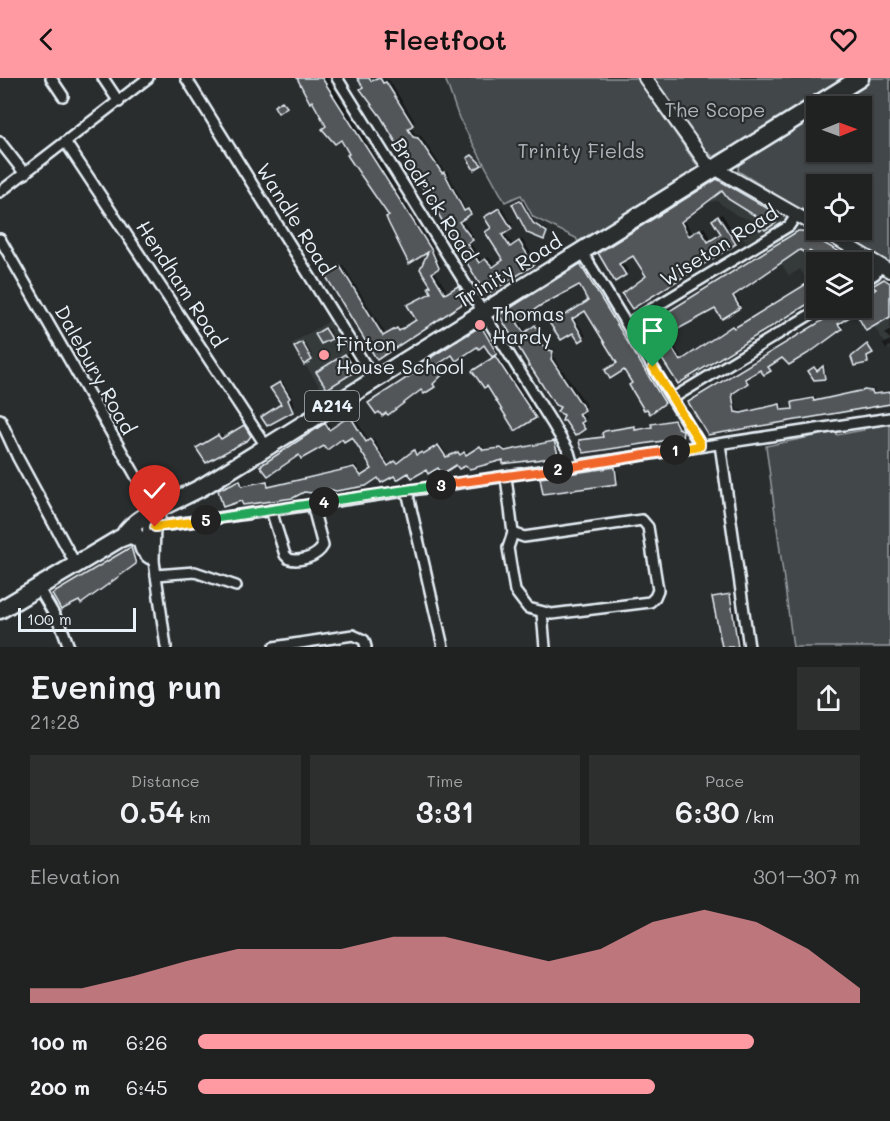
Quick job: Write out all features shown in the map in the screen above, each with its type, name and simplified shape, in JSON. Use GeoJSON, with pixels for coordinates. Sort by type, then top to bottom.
{"type":"FeatureCollection","features":[{"type":"Feature","properties":{"kind":"highway","name":"Trinity Road"},"geometry":{"type":"LineString","coordinates":[[0,610],[127,535],[129,528],[153,520],[174,500],[181,500],[860,78]]}},
{"type":"Feature","properties":{"kind":"highway"},"geometry":{"type":"LineString","coordinates":[[127,535],[141,540],[144,549],[152,558]]}},
{"type":"Feature","properties":{"kind":"main road"},"geometry":{"type":"LineString","coordinates":[[645,78],[702,159],[806,220]]}},
{"type":"Feature","properties":{"kind":"main road"},"geometry":{"type":"LineString","coordinates":[[839,240],[885,268]]}},
{"type":"Feature","properties":{"kind":"street"},"geometry":{"type":"LineString","coordinates":[[51,78],[63,96]]}},
{"type":"Feature","properties":{"kind":"street"},"geometry":{"type":"LineString","coordinates":[[103,78],[119,102]]}},
{"type":"Feature","properties":{"kind":"street"},"geometry":{"type":"LineString","coordinates":[[0,192],[148,78]]}},
{"type":"Feature","properties":{"kind":"street","name":"Wandle Road"},"geometry":{"type":"LineString","coordinates":[[186,78],[374,379]]}},
{"type":"Feature","properties":{"kind":"street","name":"Brodrick Road"},"geometry":{"type":"LineString","coordinates":[[337,78],[569,452],[573,466]]}},
{"type":"Feature","properties":{"kind":"street"},"geometry":{"type":"LineString","coordinates":[[0,142],[26,174]]}},
{"type":"Feature","properties":{"kind":"street","name":"Hendham Road"},"geometry":{"type":"LineString","coordinates":[[66,143],[266,446]]}},
{"type":"Feature","properties":{"kind":"street","name":"Wiseton Road"},"geometry":{"type":"LineString","coordinates":[[627,324],[789,226],[797,214]]}},
{"type":"Feature","properties":{"kind":"street","name":"Dalebury Road"},"geometry":{"type":"LineString","coordinates":[[0,239],[153,520]]}},
{"type":"Feature","properties":{"kind":"street"},"geometry":{"type":"LineString","coordinates":[[581,250],[673,398],[700,446]]}},
{"type":"Feature","properties":{"kind":"street"},"geometry":{"type":"LineString","coordinates":[[872,276],[885,268]]}},
{"type":"Feature","properties":{"kind":"street"},"geometry":{"type":"LineString","coordinates":[[673,398],[806,317]]}},
{"type":"Feature","properties":{"kind":"street"},"geometry":{"type":"LineString","coordinates":[[166,647],[152,558],[153,520],[272,510],[506,477],[890,418]]}},
{"type":"Feature","properties":{"kind":"street"},"geometry":{"type":"LineString","coordinates":[[0,419],[46,512],[76,565]]}},
{"type":"Feature","properties":{"kind":"street"},"geometry":{"type":"LineString","coordinates":[[720,444],[749,647]]}},
{"type":"Feature","properties":{"kind":"street"},"geometry":{"type":"LineString","coordinates":[[506,477],[513,533],[508,548],[515,591],[528,608],[552,614],[654,600],[658,590],[647,525],[639,520],[524,537],[513,533]]}},
{"type":"Feature","properties":{"kind":"street"},"geometry":{"type":"LineString","coordinates":[[407,491],[443,647]]}},
{"type":"Feature","properties":{"kind":"street"},"geometry":{"type":"LineString","coordinates":[[272,510],[285,555],[295,560],[317,554],[322,546],[312,504]]}},
{"type":"Feature","properties":{"kind":"street"},"geometry":{"type":"LineString","coordinates":[[156,575],[195,572],[236,586]]}},
{"type":"Feature","properties":{"kind":"street"},"geometry":{"type":"LineString","coordinates":[[38,587],[62,628],[69,647]]}},
{"type":"Feature","properties":{"kind":"street"},"geometry":{"type":"LineString","coordinates":[[542,613],[544,647]]}},
{"type":"Feature","properties":{"kind":"street"},"geometry":{"type":"LineString","coordinates":[[274,647],[353,635],[364,640],[366,647]]}},
{"type":"Feature","properties":{"kind":"shaded area"},"geometry":{"type":"Polygon","coordinates":[[[715,177],[806,231],[806,240],[821,240],[841,252],[806,252],[806,278],[800,269],[789,276],[763,233],[746,242],[741,234],[750,220],[736,215],[717,201],[703,203],[694,189],[715,177]]]}},
{"type":"Feature","properties":{"kind":"shaded area"},"geometry":{"type":"Polygon","coordinates":[[[872,271],[890,282],[890,351],[868,318],[872,318],[872,271]]]}},
{"type":"Feature","properties":{"kind":"shaded area","name":"Finton House School"},"geometry":{"type":"Polygon","coordinates":[[[329,321],[362,376],[328,399],[291,344],[329,321]]]}},
{"type":"Feature","properties":{"kind":"green space","name":"Trinity Fields"},"geometry":{"type":"Polygon","coordinates":[[[445,78],[637,78],[699,168],[578,242],[576,238],[533,217],[521,195],[505,202],[459,118],[445,78]]]}},
{"type":"Feature","properties":{"kind":"green space","name":"The Scope"},"geometry":{"type":"Polygon","coordinates":[[[651,78],[890,78],[890,265],[872,252],[849,240],[872,240],[872,174],[806,174],[806,214],[738,171],[739,162],[729,148],[714,157],[705,150],[651,78]]]}},
{"type":"Feature","properties":{"kind":"green space"},"geometry":{"type":"Polygon","coordinates":[[[890,424],[890,647],[793,647],[766,446],[835,432],[837,435],[864,430],[863,426],[890,424]]]}},
{"type":"Feature","properties":{"kind":"building"},"geometry":{"type":"Polygon","coordinates":[[[297,78],[322,78],[431,249],[439,268],[432,273],[445,294],[458,286],[467,301],[377,360],[325,275],[340,266],[383,336],[397,328],[399,331],[416,320],[407,305],[431,293],[428,287],[431,286],[420,269],[428,252],[409,264],[386,217],[389,216],[347,155],[349,154],[341,140],[335,144],[322,129],[326,126],[312,101],[310,103],[297,78]]]}},
{"type":"Feature","properties":{"kind":"building"},"geometry":{"type":"Polygon","coordinates":[[[357,78],[369,78],[371,81],[380,78],[383,83],[386,82],[413,125],[408,129],[413,137],[418,138],[442,173],[444,172],[464,211],[468,209],[471,214],[459,222],[473,240],[467,244],[479,263],[485,259],[493,267],[503,260],[485,232],[491,228],[484,217],[499,208],[512,229],[502,235],[510,247],[519,241],[534,265],[486,295],[381,117],[360,89],[363,87],[357,78]]]}},
{"type":"Feature","properties":{"kind":"building"},"geometry":{"type":"Polygon","coordinates":[[[282,101],[287,107],[278,113],[274,106],[282,101]]]}},
{"type":"Feature","properties":{"kind":"building"},"geometry":{"type":"Polygon","coordinates":[[[472,155],[482,165],[474,170],[467,158],[472,155]]]}},
{"type":"Feature","properties":{"kind":"building"},"geometry":{"type":"Polygon","coordinates":[[[717,179],[777,214],[776,223],[765,230],[763,228],[760,230],[756,224],[762,220],[728,199],[722,191],[681,222],[689,236],[700,229],[708,242],[721,234],[712,220],[718,216],[736,244],[632,309],[622,294],[646,276],[633,256],[619,264],[626,275],[615,282],[598,253],[717,179]]]}},
{"type":"Feature","properties":{"kind":"building"},"geometry":{"type":"Polygon","coordinates":[[[520,200],[533,223],[547,232],[544,240],[527,233],[512,204],[520,200]]]}},
{"type":"Feature","properties":{"kind":"building"},"geometry":{"type":"Polygon","coordinates":[[[798,231],[806,233],[806,240],[819,240],[840,252],[809,251],[806,253],[800,250],[733,296],[740,308],[722,319],[715,309],[665,336],[680,361],[732,326],[734,328],[806,284],[806,305],[678,384],[642,328],[798,231]]]}},
{"type":"Feature","properties":{"kind":"building"},"geometry":{"type":"Polygon","coordinates":[[[580,264],[665,403],[650,414],[647,409],[644,410],[629,385],[632,383],[624,370],[610,379],[605,370],[617,363],[585,311],[572,319],[584,339],[579,342],[573,333],[561,340],[550,324],[588,301],[579,285],[540,306],[517,322],[524,333],[535,325],[541,336],[538,338],[545,349],[553,351],[551,359],[585,410],[579,414],[584,421],[581,423],[585,429],[575,436],[565,421],[562,421],[564,415],[557,412],[560,407],[555,405],[528,366],[499,315],[580,264]]]}},
{"type":"Feature","properties":{"kind":"building"},"geometry":{"type":"Polygon","coordinates":[[[884,279],[890,283],[890,317],[866,331],[859,318],[872,318],[872,292],[876,289],[872,286],[884,279]]]}},
{"type":"Feature","properties":{"kind":"building"},"geometry":{"type":"Polygon","coordinates":[[[827,318],[848,318],[838,324],[842,329],[789,365],[782,358],[768,367],[771,371],[764,375],[760,370],[745,379],[748,383],[732,394],[735,412],[741,413],[780,404],[781,410],[793,409],[792,402],[813,398],[814,401],[864,390],[872,391],[873,394],[890,392],[890,404],[708,435],[688,402],[827,318]]]}},
{"type":"Feature","properties":{"kind":"building"},"geometry":{"type":"Polygon","coordinates":[[[481,326],[497,354],[492,357],[484,345],[456,361],[452,355],[439,364],[444,373],[433,384],[435,387],[424,394],[421,390],[388,415],[386,413],[382,416],[379,412],[376,414],[368,403],[425,366],[433,356],[481,326]]]}},
{"type":"Feature","properties":{"kind":"building"},"geometry":{"type":"Polygon","coordinates":[[[325,328],[332,339],[321,344],[315,334],[325,328]]]}},
{"type":"Feature","properties":{"kind":"building"},"geometry":{"type":"Polygon","coordinates":[[[302,342],[312,360],[304,365],[294,347],[302,342]]]}},
{"type":"Feature","properties":{"kind":"building"},"geometry":{"type":"Polygon","coordinates":[[[867,344],[873,353],[867,356],[868,363],[854,366],[851,357],[867,344]]]}},
{"type":"Feature","properties":{"kind":"building"},"geometry":{"type":"Polygon","coordinates":[[[345,354],[356,371],[327,389],[316,372],[345,354]]]}},
{"type":"Feature","properties":{"kind":"building"},"geometry":{"type":"Polygon","coordinates":[[[495,356],[536,418],[515,431],[487,386],[484,388],[472,371],[495,356]]]}},
{"type":"Feature","properties":{"kind":"building"},"geometry":{"type":"Polygon","coordinates":[[[823,366],[825,379],[814,380],[808,371],[814,367],[817,371],[823,366]]]}},
{"type":"Feature","properties":{"kind":"building"},"geometry":{"type":"Polygon","coordinates":[[[280,382],[290,398],[288,400],[293,412],[267,426],[261,417],[281,404],[270,388],[280,382]]]}},
{"type":"Feature","properties":{"kind":"building"},"geometry":{"type":"Polygon","coordinates":[[[350,416],[366,442],[370,439],[388,466],[395,461],[397,463],[414,450],[416,455],[422,452],[423,454],[438,445],[446,457],[458,452],[460,455],[464,452],[466,455],[480,446],[483,450],[501,448],[505,451],[554,441],[559,457],[503,464],[503,460],[470,469],[465,466],[459,469],[456,465],[442,474],[438,468],[428,474],[426,470],[412,478],[408,473],[397,480],[394,476],[381,483],[378,478],[366,486],[336,491],[328,489],[321,494],[304,492],[293,498],[243,505],[241,501],[223,507],[218,490],[240,480],[242,486],[267,481],[268,487],[354,467],[361,476],[372,469],[352,437],[344,442],[342,439],[327,450],[324,446],[301,459],[299,455],[268,476],[260,466],[325,423],[329,430],[350,416]]]}},
{"type":"Feature","properties":{"kind":"building"},"geometry":{"type":"Polygon","coordinates":[[[674,420],[678,428],[683,430],[682,438],[584,453],[580,446],[579,440],[603,437],[602,433],[605,431],[635,426],[635,430],[652,427],[651,424],[674,420]]]}},
{"type":"Feature","properties":{"kind":"building"},"geometry":{"type":"Polygon","coordinates":[[[244,425],[251,436],[248,440],[206,463],[196,448],[218,435],[221,439],[244,425]]]}},
{"type":"Feature","properties":{"kind":"building"},"geometry":{"type":"Polygon","coordinates":[[[615,467],[617,484],[543,494],[540,478],[615,467]]]}},
{"type":"Feature","properties":{"kind":"building"},"geometry":{"type":"Polygon","coordinates":[[[131,547],[136,564],[81,604],[79,601],[61,610],[52,594],[131,547]]]}},
{"type":"Feature","properties":{"kind":"building"},"geometry":{"type":"Polygon","coordinates":[[[730,594],[738,647],[722,647],[712,597],[730,594]]]}},
{"type":"Feature","properties":{"kind":"place","name":"Thomas Hardy"},"geometry":{"type":"Point","coordinates":[480,325]}},
{"type":"Feature","properties":{"kind":"place","name":"Finton House School"},"geometry":{"type":"Point","coordinates":[324,355]}},
{"type":"Feature","properties":{"kind":"route"},"geometry":{"type":"LineString","coordinates":[[155,527],[415,488],[506,477],[700,446],[653,367]]}}]}
